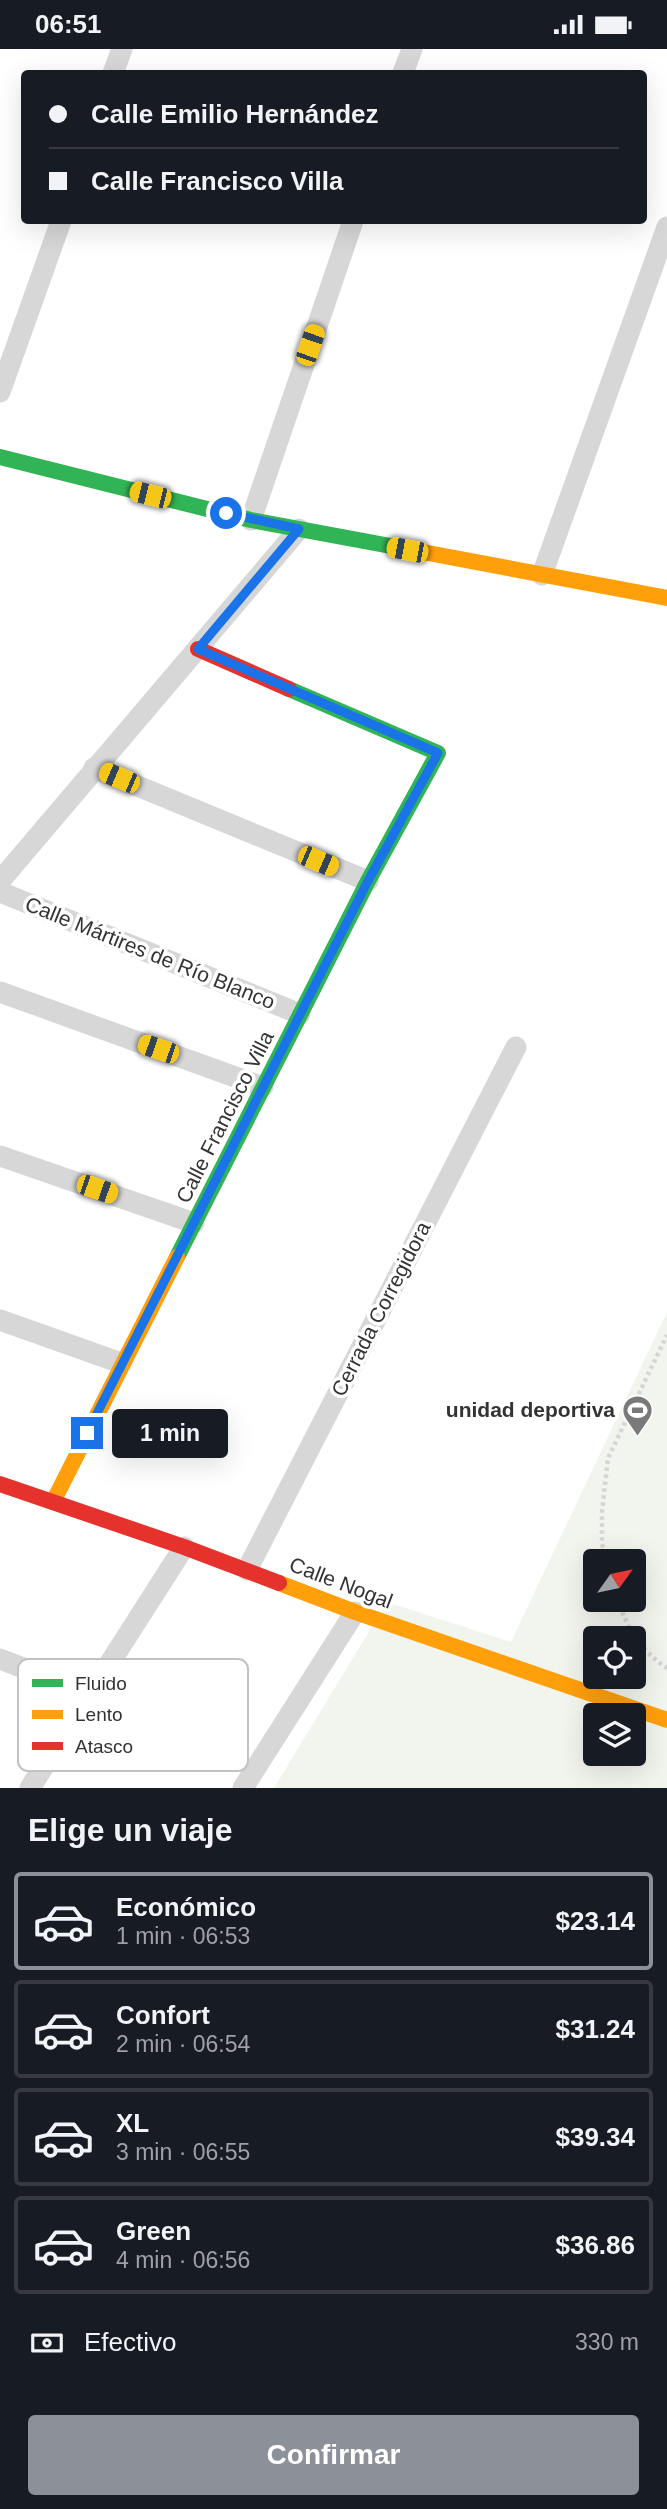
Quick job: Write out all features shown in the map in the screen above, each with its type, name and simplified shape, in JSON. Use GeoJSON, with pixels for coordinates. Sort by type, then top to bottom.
{"type":"FeatureCollection","features":[{"type":"Feature","properties":{"kind":"street"},"geometry":{"type":"LineString","coordinates":[[114,70],[122,49]]}},
{"type":"Feature","properties":{"kind":"street"},"geometry":{"type":"LineString","coordinates":[[404,70],[412,49]]}},
{"type":"Feature","properties":{"kind":"street"},"geometry":{"type":"LineString","coordinates":[[0,392],[60,224]]}},
{"type":"Feature","properties":{"kind":"street"},"geometry":{"type":"LineString","coordinates":[[251,520],[352,224]]}},
{"type":"Feature","properties":{"kind":"street"},"geometry":{"type":"LineString","coordinates":[[542,575],[667,227]]}},
{"type":"Feature","properties":{"kind":"street"},"geometry":{"type":"LineString","coordinates":[[0,457],[251,520],[667,598]]}},
{"type":"Feature","properties":{"kind":"street"},"geometry":{"type":"LineString","coordinates":[[0,881],[299,529]]}},
{"type":"Feature","properties":{"kind":"street","name":"Calle Francisco Villa"},"geometry":{"type":"LineString","coordinates":[[52,1501],[368,881],[438,753],[198,649]]}},
{"type":"Feature","properties":{"kind":"street"},"geometry":{"type":"LineString","coordinates":[[94,768],[368,881]]}},
{"type":"Feature","properties":{"kind":"street","name":"Calle Mártires de Río Blanco"},"geometry":{"type":"LineString","coordinates":[[0,892],[300,1014]]}},
{"type":"Feature","properties":{"kind":"street"},"geometry":{"type":"LineString","coordinates":[[0,992],[263,1087]]}},
{"type":"Feature","properties":{"kind":"street","name":"Cerrada Corregidora"},"geometry":{"type":"LineString","coordinates":[[247,1570],[516,1047]]}},
{"type":"Feature","properties":{"kind":"street"},"geometry":{"type":"LineString","coordinates":[[0,1156],[194,1223]]}},
{"type":"Feature","properties":{"kind":"street"},"geometry":{"type":"LineString","coordinates":[[0,1320],[121,1363]]}},
{"type":"Feature","properties":{"kind":"street","name":"Calle Nogal"},"geometry":{"type":"LineString","coordinates":[[0,1484],[184,1547],[355,1612],[667,1720]]}},
{"type":"Feature","properties":{"kind":"street"},"geometry":{"type":"LineString","coordinates":[[111,1659],[184,1547]]}},
{"type":"Feature","properties":{"kind":"street"},"geometry":{"type":"LineString","coordinates":[[243,1788],[355,1612]]}},
{"type":"Feature","properties":{"kind":"street"},"geometry":{"type":"LineString","coordinates":[[0,1659],[18,1666]]}},
{"type":"Feature","properties":{"kind":"street"},"geometry":{"type":"LineString","coordinates":[[30,1788],[41,1771]]}},
{"type":"Feature","properties":{"kind":"path"},"geometry":{"type":"LineString","coordinates":[[603,1549],[602,1512],[608,1458],[667,1335]]}},
{"type":"Feature","properties":{"kind":"path"},"geometry":{"type":"LineString","coordinates":[[622,1612],[628,1629],[650,1657],[667,1668]]}},
{"type":"Feature","properties":{"kind":"shaded area","name":"unidad deportiva"},"geometry":{"type":"Polygon","coordinates":[[[667,1312],[667,1788],[274,1788],[387,1602],[511,1642],[667,1312]]]}},
{"type":"Feature","properties":{"kind":"traffic: fast"},"geometry":{"type":"LineString","coordinates":[[0,457],[251,520],[396,547]]}},
{"type":"Feature","properties":{"kind":"traffic: fast"},"geometry":{"type":"LineString","coordinates":[[177,1257],[368,881],[438,753],[289,689]]}},
{"type":"Feature","properties":{"kind":"traffic: slow"},"geometry":{"type":"LineString","coordinates":[[396,547],[667,598]]}},
{"type":"Feature","properties":{"kind":"traffic: slow"},"geometry":{"type":"LineString","coordinates":[[53,1502],[177,1257]]}},
{"type":"Feature","properties":{"kind":"traffic: slow"},"geometry":{"type":"LineString","coordinates":[[279,1583],[667,1720]]}},
{"type":"Feature","properties":{"kind":"traffic: jam"},"geometry":{"type":"LineString","coordinates":[[198,649],[289,689]]}},
{"type":"Feature","properties":{"kind":"traffic: jam"},"geometry":{"type":"LineString","coordinates":[[0,1484],[184,1547],[279,1583]]}},
{"type":"Feature","properties":{"kind":"place","name":"unidad deportiva"},"geometry":{"type":"Point","coordinates":[638,1437]}},
{"type":"Feature","properties":{"kind":"route"},"geometry":{"type":"LineString","coordinates":[[87,1433],[368,881],[438,753],[198,649],[299,529],[226,513]]}}]}
